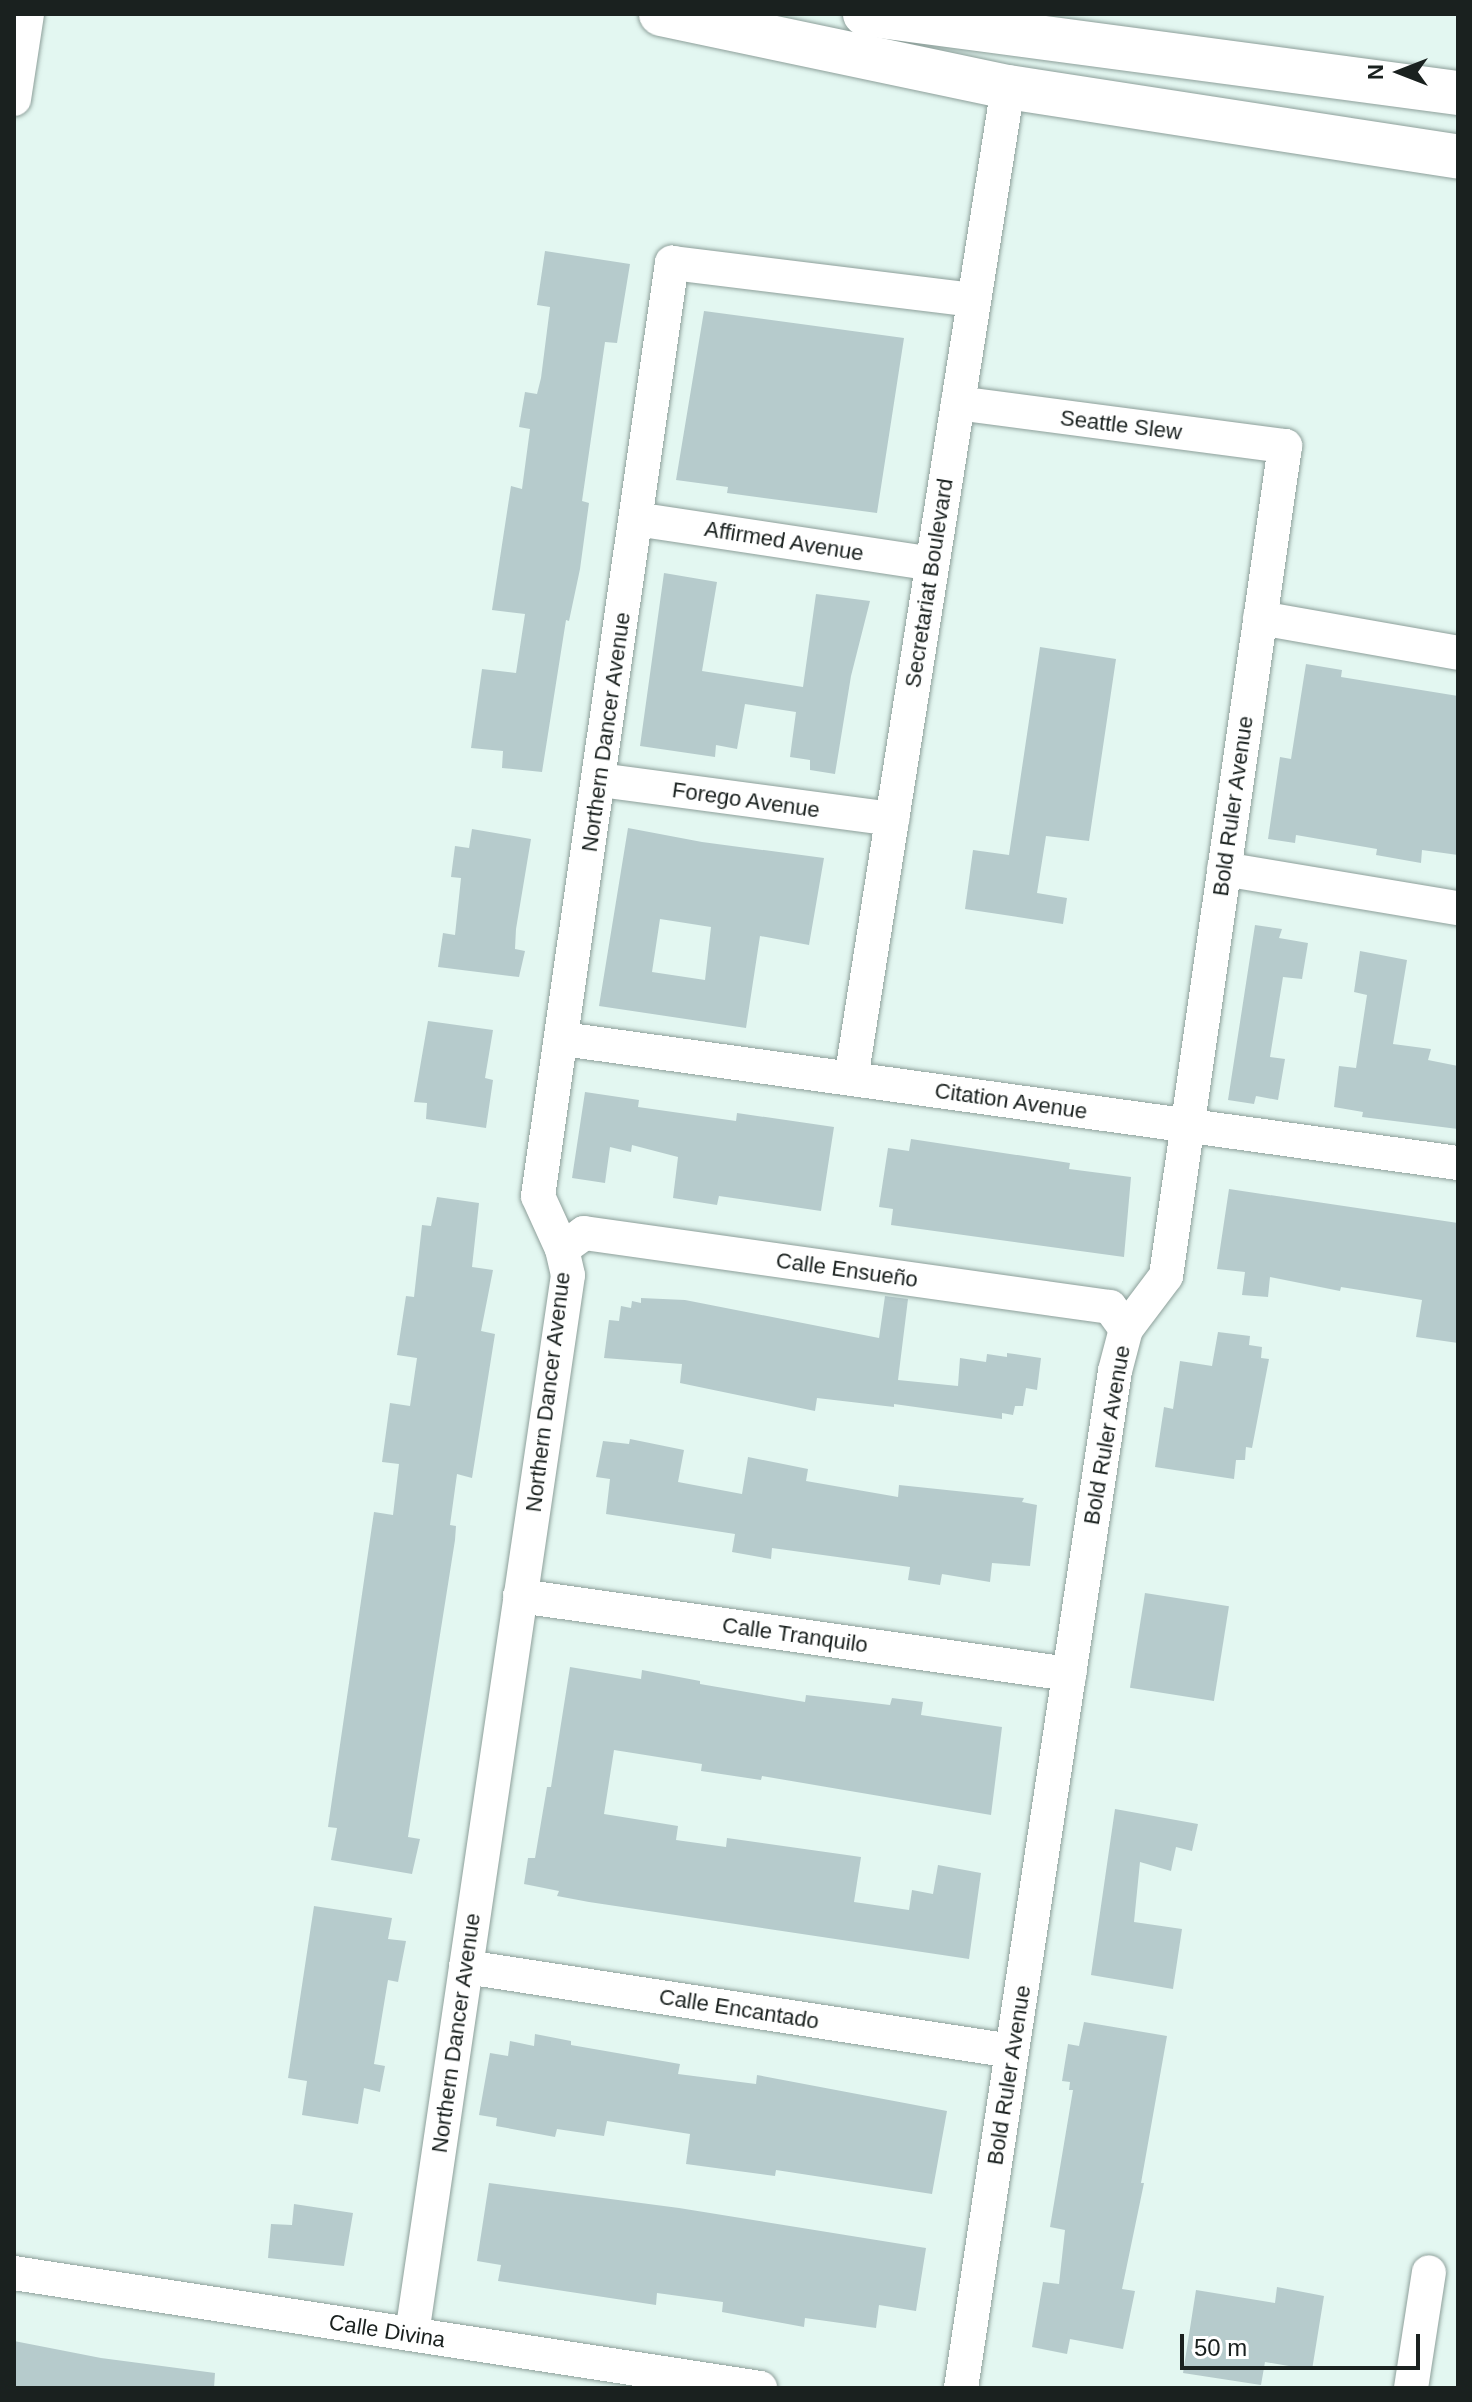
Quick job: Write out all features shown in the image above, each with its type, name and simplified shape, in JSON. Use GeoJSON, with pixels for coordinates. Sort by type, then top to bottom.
{"type":"FeatureCollection","features":[{"type":"Feature","properties":{"kind":"main road"},"geometry":{"type":"LineString","coordinates":[[661,14],[1008,87],[1458,157]]}},
{"type":"Feature","properties":{"kind":"main road"},"geometry":{"type":"LineString","coordinates":[[865,14],[1458,93]]}},
{"type":"Feature","properties":{"kind":"main road"},"geometry":{"type":"LineString","coordinates":[[1061,14],[1458,71]]}},
{"type":"Feature","properties":{"kind":"street"},"geometry":{"type":"LineString","coordinates":[[14,99],[27,14]]}},
{"type":"Feature","properties":{"kind":"street","name":"Secretariat Boulevard"},"geometry":{"type":"LineString","coordinates":[[851,1079],[1008,87]]}},
{"type":"Feature","properties":{"kind":"street","name":"Northern Dancer Avenue"},"geometry":{"type":"LineString","coordinates":[[412,2334],[568,1275],[562,1249],[538,1196],[563,1039],[672,263],[974,300]]}},
{"type":"Feature","properties":{"kind":"street","name":"Seattle Slew"},"geometry":{"type":"LineString","coordinates":[[958,403],[1285,446]]}},
{"type":"Feature","properties":{"kind":"street","name":"Bold Ruler Avenue"},"geometry":{"type":"LineString","coordinates":[[961,2388],[1115,1371],[1126,1329],[1166,1276],[1285,446]]}},
{"type":"Feature","properties":{"kind":"street","name":"Affirmed Avenue"},"geometry":{"type":"LineString","coordinates":[[636,519],[932,564]]}},
{"type":"Feature","properties":{"kind":"street"},"geometry":{"type":"LineString","coordinates":[[1260,618],[1458,653]]}},
{"type":"Feature","properties":{"kind":"street","name":"Forego Avenue"},"geometry":{"type":"LineString","coordinates":[[600,780],[892,819]]}},
{"type":"Feature","properties":{"kind":"street"},"geometry":{"type":"LineString","coordinates":[[1224,869],[1458,908]]}},
{"type":"Feature","properties":{"kind":"street","name":"Citation Avenue"},"geometry":{"type":"LineString","coordinates":[[563,1039],[1458,1163]]}},
{"type":"Feature","properties":{"kind":"street","name":"Calle Ensueño"},"geometry":{"type":"LineString","coordinates":[[562,1249],[584,1233],[1079,1302],[1110,1307],[1126,1329]]}},
{"type":"Feature","properties":{"kind":"street","name":"Calle Tranquilo"},"geometry":{"type":"LineString","coordinates":[[520,1596],[1069,1674]]}},
{"type":"Feature","properties":{"kind":"street","name":"Calle Encantado"},"geometry":{"type":"LineString","coordinates":[[466,1967],[1012,2051]]}},
{"type":"Feature","properties":{"kind":"street"},"geometry":{"type":"LineString","coordinates":[[1411,2388],[1429,2272]]}},
{"type":"Feature","properties":{"kind":"street","name":"Calle Divina"},"geometry":{"type":"LineString","coordinates":[[14,2273],[760,2388]]}},
{"type":"Feature","properties":{"kind":"building"},"geometry":{"type":"Polygon","coordinates":[[[545,251],[630,264],[617,343],[605,342],[582,501],[589,503],[580,569],[569,621],[566,620],[542,772],[502,768],[503,751],[471,748],[482,669],[516,673],[525,614],[492,610],[511,486],[522,489],[530,429],[519,427],[525,392],[537,394],[541,378],[550,307],[537,305],[545,251]]]}},
{"type":"Feature","properties":{"kind":"building"},"geometry":{"type":"Polygon","coordinates":[[[704,311],[904,338],[877,513],[727,493],[728,487],[676,480],[704,311]]]}},
{"type":"Feature","properties":{"kind":"building"},"geometry":{"type":"Polygon","coordinates":[[[664,573],[717,582],[702,671],[803,687],[816,594],[870,601],[851,676],[835,774],[810,770],[810,760],[790,757],[796,712],[745,704],[737,749],[716,745],[715,757],[640,746],[664,573]]]}},
{"type":"Feature","properties":{"kind":"building"},"geometry":{"type":"Polygon","coordinates":[[[1040,647],[1116,659],[1089,841],[1046,836],[1037,893],[1067,898],[1063,924],[965,909],[973,850],[1009,855],[1040,647]]]}},
{"type":"Feature","properties":{"kind":"building"},"geometry":{"type":"Polygon","coordinates":[[[1306,664],[1342,670],[1341,677],[1458,696],[1458,855],[1422,850],[1421,863],[1376,855],[1377,849],[1296,835],[1295,843],[1268,839],[1280,757],[1291,759],[1306,664]]]}},
{"type":"Feature","properties":{"kind":"building"},"geometry":{"type":"Polygon","coordinates":[[[628,828],[702,842],[824,858],[809,945],[760,936],[746,1028],[599,1006],[628,828]],[[660,919],[652,972],[705,980],[711,927],[660,919]]]}},
{"type":"Feature","properties":{"kind":"building"},"geometry":{"type":"Polygon","coordinates":[[[472,829],[531,839],[516,929],[515,949],[525,951],[519,977],[438,967],[443,933],[455,935],[461,878],[451,877],[455,846],[469,848],[472,829]]]}},
{"type":"Feature","properties":{"kind":"building"},"geometry":{"type":"Polygon","coordinates":[[[1255,925],[1282,929],[1279,938],[1308,943],[1302,979],[1283,977],[1270,1057],[1285,1059],[1278,1100],[1256,1096],[1254,1104],[1228,1100],[1255,925]]]}},
{"type":"Feature","properties":{"kind":"building"},"geometry":{"type":"Polygon","coordinates":[[[1360,951],[1407,960],[1393,1044],[1431,1049],[1428,1060],[1458,1066],[1458,1129],[1362,1117],[1363,1112],[1334,1107],[1339,1066],[1356,1068],[1367,995],[1354,992],[1360,951]]]}},
{"type":"Feature","properties":{"kind":"building"},"geometry":{"type":"Polygon","coordinates":[[[428,1021],[493,1030],[485,1078],[493,1080],[486,1128],[426,1119],[427,1103],[414,1102],[428,1021]]]}},
{"type":"Feature","properties":{"kind":"building"},"geometry":{"type":"Polygon","coordinates":[[[585,1092],[639,1100],[638,1107],[736,1121],[737,1113],[834,1127],[821,1211],[719,1196],[717,1205],[673,1198],[678,1157],[632,1145],[631,1152],[610,1147],[605,1183],[572,1178],[585,1092]]]}},
{"type":"Feature","properties":{"kind":"building"},"geometry":{"type":"Polygon","coordinates":[[[911,1139],[1070,1163],[1069,1169],[1131,1177],[1124,1257],[891,1225],[893,1209],[879,1207],[888,1148],[909,1151],[911,1139]]]}},
{"type":"Feature","properties":{"kind":"building"},"geometry":{"type":"Polygon","coordinates":[[[1229,1189],[1458,1223],[1458,1343],[1416,1337],[1422,1300],[1341,1287],[1340,1291],[1270,1277],[1268,1297],[1242,1295],[1245,1272],[1217,1269],[1229,1189]]]}},
{"type":"Feature","properties":{"kind":"building"},"geometry":{"type":"Polygon","coordinates":[[[437,1197],[479,1203],[472,1267],[493,1270],[481,1331],[495,1334],[472,1478],[457,1474],[450,1525],[456,1526],[455,1540],[408,1837],[420,1839],[412,1874],[331,1860],[337,1828],[328,1827],[374,1512],[393,1515],[399,1464],[382,1462],[390,1403],[410,1406],[417,1358],[397,1355],[406,1296],[414,1297],[422,1225],[431,1226],[437,1197]]]}},
{"type":"Feature","properties":{"kind":"building"},"geometry":{"type":"Polygon","coordinates":[[[885,1296],[908,1299],[898,1380],[958,1386],[960,1358],[986,1362],[987,1354],[1007,1357],[1007,1353],[1041,1358],[1037,1390],[1026,1388],[1023,1406],[1015,1406],[1013,1415],[1002,1413],[1002,1419],[894,1404],[894,1407],[817,1398],[815,1411],[680,1383],[682,1364],[604,1358],[609,1320],[619,1321],[621,1306],[631,1308],[632,1301],[641,1303],[641,1298],[685,1300],[879,1338],[885,1296]]]}},
{"type":"Feature","properties":{"kind":"building"},"geometry":{"type":"Polygon","coordinates":[[[1218,1332],[1250,1336],[1249,1345],[1262,1347],[1261,1358],[1269,1359],[1252,1448],[1246,1447],[1245,1460],[1236,1460],[1234,1479],[1155,1467],[1164,1407],[1173,1409],[1180,1361],[1212,1366],[1218,1332]]]}},
{"type":"Feature","properties":{"kind":"building"},"geometry":{"type":"Polygon","coordinates":[[[630,1439],[684,1450],[678,1482],[742,1494],[748,1457],[808,1469],[806,1481],[898,1497],[899,1485],[1024,1498],[1022,1502],[1037,1505],[1030,1566],[992,1563],[990,1582],[942,1574],[940,1585],[908,1580],[910,1567],[772,1548],[771,1559],[732,1552],[735,1534],[606,1514],[610,1479],[596,1477],[603,1441],[629,1444],[630,1439]]]}},
{"type":"Feature","properties":{"kind":"building"},"geometry":{"type":"Polygon","coordinates":[[[1145,1593],[1229,1606],[1214,1701],[1130,1688],[1145,1593]]]}},
{"type":"Feature","properties":{"kind":"building"},"geometry":{"type":"Polygon","coordinates":[[[570,1667],[641,1679],[642,1670],[700,1681],[700,1684],[805,1702],[806,1695],[890,1705],[892,1698],[923,1702],[921,1715],[1002,1727],[991,1815],[762,1776],[761,1780],[701,1771],[702,1764],[614,1750],[604,1814],[678,1826],[676,1840],[726,1847],[727,1838],[861,1857],[854,1902],[909,1910],[912,1890],[933,1894],[938,1865],[981,1873],[969,1959],[589,1902],[557,1896],[559,1891],[524,1884],[528,1858],[535,1858],[547,1787],[551,1787],[570,1667]]]}},
{"type":"Feature","properties":{"kind":"building"},"geometry":{"type":"Polygon","coordinates":[[[1115,1809],[1198,1824],[1192,1851],[1176,1847],[1171,1871],[1140,1862],[1134,1922],[1182,1929],[1173,1989],[1091,1975],[1115,1809]]]}},
{"type":"Feature","properties":{"kind":"building"},"geometry":{"type":"Polygon","coordinates":[[[314,1906],[392,1918],[388,1939],[406,1941],[398,1982],[388,1980],[374,2064],[385,2066],[380,2092],[364,2088],[358,2124],[302,2115],[307,2081],[288,2078],[314,1906]]]}},
{"type":"Feature","properties":{"kind":"building"},"geometry":{"type":"Polygon","coordinates":[[[1084,2022],[1167,2036],[1141,2183],[1144,2183],[1122,2289],[1135,2291],[1123,2349],[1070,2339],[1067,2354],[1032,2347],[1043,2282],[1059,2284],[1065,2230],[1050,2227],[1073,2090],[1069,2090],[1070,2082],[1062,2081],[1068,2044],[1079,2046],[1084,2022]]]}},
{"type":"Feature","properties":{"kind":"building"},"geometry":{"type":"Polygon","coordinates":[[[535,2034],[571,2041],[571,2045],[680,2064],[678,2074],[756,2084],[757,2075],[947,2111],[932,2194],[776,2170],[775,2176],[686,2164],[690,2134],[607,2121],[604,2136],[557,2129],[555,2137],[496,2126],[497,2118],[479,2115],[490,2053],[508,2056],[510,2041],[534,2046],[535,2034]]]}},
{"type":"Feature","properties":{"kind":"building"},"geometry":{"type":"Polygon","coordinates":[[[489,2183],[679,2208],[926,2248],[916,2311],[879,2305],[876,2328],[805,2318],[804,2327],[722,2312],[723,2302],[657,2293],[656,2305],[498,2281],[501,2265],[477,2261],[489,2183]]]}},
{"type":"Feature","properties":{"kind":"building"},"geometry":{"type":"Polygon","coordinates":[[[294,2204],[353,2213],[344,2266],[268,2258],[271,2224],[292,2225],[294,2204]]]}},
{"type":"Feature","properties":{"kind":"building"},"geometry":{"type":"Polygon","coordinates":[[[1277,2287],[1324,2296],[1312,2370],[1265,2362],[1261,2385],[1183,2373],[1196,2290],[1275,2303],[1277,2287]]]}},
{"type":"Feature","properties":{"kind":"building"},"geometry":{"type":"Polygon","coordinates":[[[14,2341],[101,2358],[215,2373],[214,2388],[14,2388],[14,2341]]]}}]}
